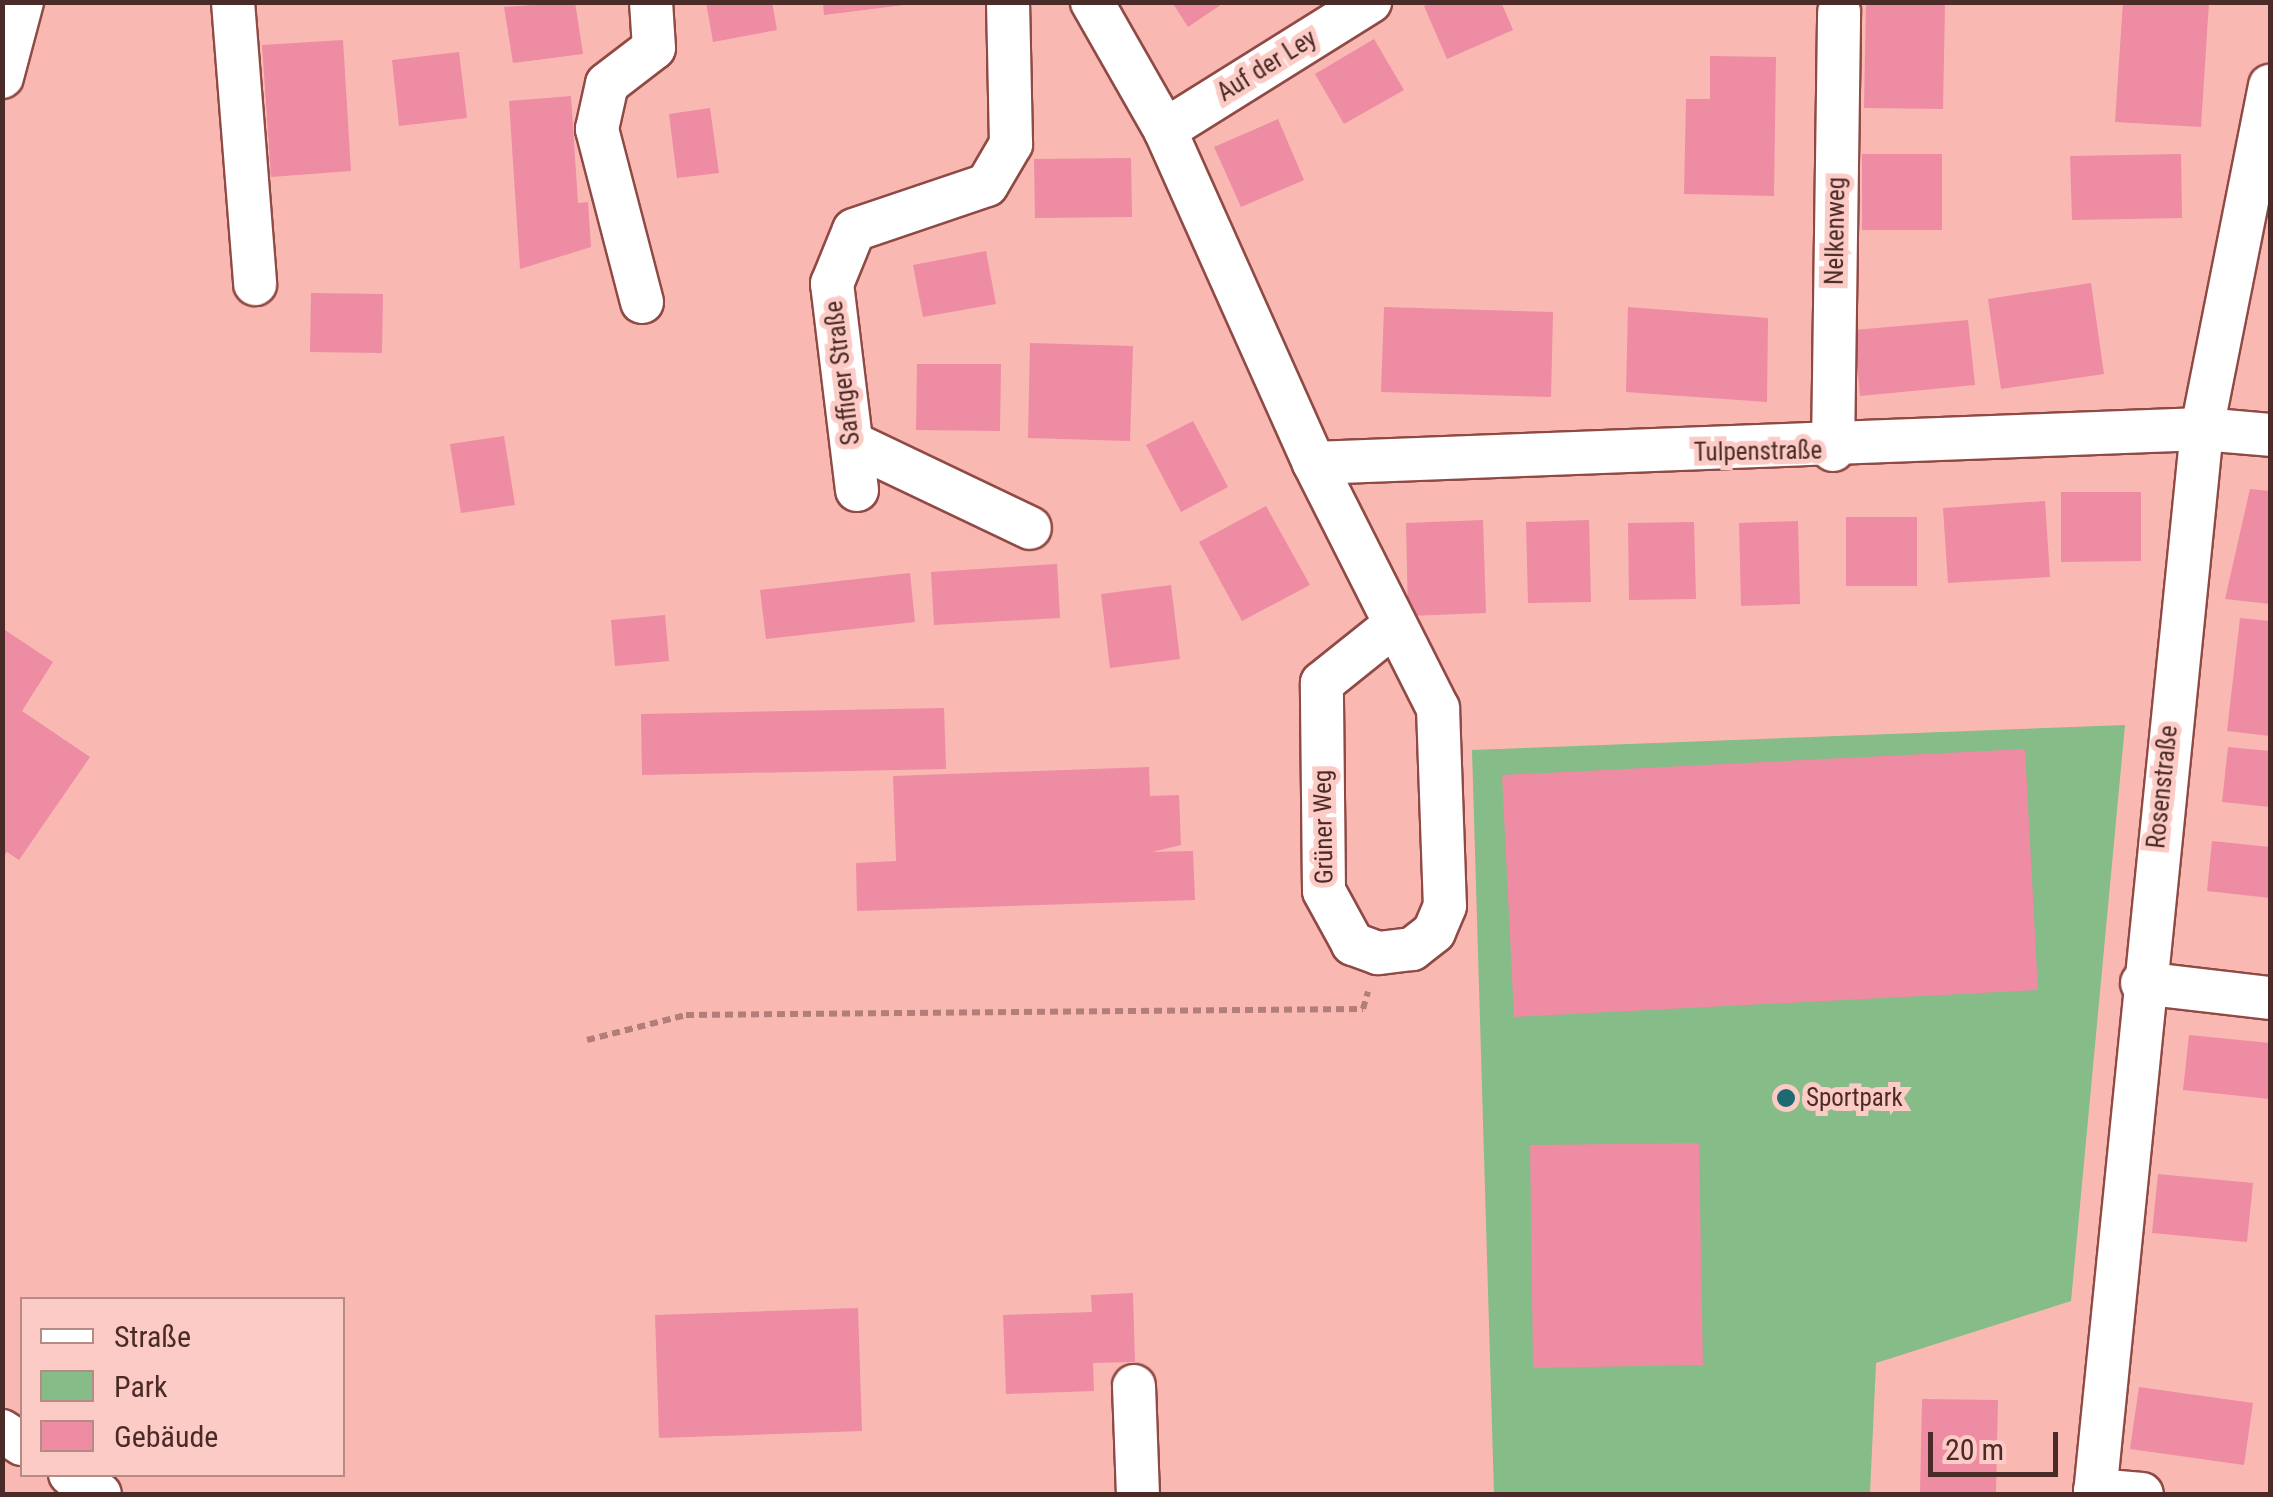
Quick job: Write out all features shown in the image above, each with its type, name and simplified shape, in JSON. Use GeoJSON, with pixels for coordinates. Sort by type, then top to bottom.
{"type":"FeatureCollection","features":[{"type":"Feature","properties":{"kind":"street"},"geometry":{"type":"LineString","coordinates":[[2,77],[22,2]]}},
{"type":"Feature","properties":{"kind":"street"},"geometry":{"type":"LineString","coordinates":[[234,2],[255,284]]}},
{"type":"Feature","properties":{"kind":"street"},"geometry":{"type":"LineString","coordinates":[[642,302],[597,129],[608,84],[654,48],[651,2]]}},
{"type":"Feature","properties":{"kind":"street","name":"Saffiger Straße"},"geometry":{"type":"LineString","coordinates":[[857,490],[832,284],[854,230],[987,185],[1011,144],[1008,2]]}},
{"type":"Feature","properties":{"kind":"street"},"geometry":{"type":"LineString","coordinates":[[1092,2],[1165,130],[1314,463],[1392,627],[1438,708],[1446,906],[1434,932],[1412,949],[1378,952]]}},
{"type":"Feature","properties":{"kind":"street","name":"Auf der Ley"},"geometry":{"type":"LineString","coordinates":[[1165,130],[1370,2]]}},
{"type":"Feature","properties":{"kind":"street","name":"Nelkenweg"},"geometry":{"type":"LineString","coordinates":[[1833,450],[1839,12]]}},
{"type":"Feature","properties":{"kind":"street","name":"Rosenstraße"},"geometry":{"type":"LineString","coordinates":[[2095,1492],[2142,983],[2202,429],[2270,86]]}},
{"type":"Feature","properties":{"kind":"street","name":"Tulpenstraße"},"geometry":{"type":"LineString","coordinates":[[1314,463],[1833,450],[2202,429],[2270,435]]}},
{"type":"Feature","properties":{"kind":"street"},"geometry":{"type":"LineString","coordinates":[[852,444],[1030,528]]}},
{"type":"Feature","properties":{"kind":"street","name":"Grüner Weg"},"geometry":{"type":"LineString","coordinates":[[1378,952],[1353,944],[1324,891],[1322,683],[1392,627]]}},
{"type":"Feature","properties":{"kind":"street"},"geometry":{"type":"LineString","coordinates":[[2142,983],[2270,998]]}},
{"type":"Feature","properties":{"kind":"street"},"geometry":{"type":"LineString","coordinates":[[1134,1386],[1138,1494]]}},
{"type":"Feature","properties":{"kind":"street"},"geometry":{"type":"LineString","coordinates":[[74,1477],[100,1494]]}},
{"type":"Feature","properties":{"kind":"street"},"geometry":{"type":"LineString","coordinates":[[2095,1492],[2142,1494]]}},
{"type":"Feature","properties":{"kind":"path"},"geometry":{"type":"LineString","coordinates":[[587,1040],[686,1015],[1363,1010],[1378,952]]}},
{"type":"Feature","properties":{"kind":"green space","name":"Sportpark"},"geometry":{"type":"Polygon","coordinates":[[[2125,725],[2071,1301],[1876,1363],[1870,1494],[1494,1494],[1472,750],[2125,725]]]}},
{"type":"Feature","properties":{"kind":"building"},"geometry":{"type":"Polygon","coordinates":[[[575,2],[583,54],[513,63],[504,7],[575,2]]]}},
{"type":"Feature","properties":{"kind":"building"},"geometry":{"type":"Polygon","coordinates":[[[706,2],[772,2],[777,30],[713,42],[706,2]]]}},
{"type":"Feature","properties":{"kind":"building"},"geometry":{"type":"Polygon","coordinates":[[[823,2],[904,2],[904,5],[824,15],[823,2]]]}},
{"type":"Feature","properties":{"kind":"building"},"geometry":{"type":"Polygon","coordinates":[[[1172,2],[1225,2],[1188,27],[1172,2]]]}},
{"type":"Feature","properties":{"kind":"building"},"geometry":{"type":"Polygon","coordinates":[[[1433,2],[1501,2],[1513,30],[1447,59],[1424,6],[1433,2]]]}},
{"type":"Feature","properties":{"kind":"building"},"geometry":{"type":"Polygon","coordinates":[[[1866,2],[1945,2],[1943,109],[1864,108],[1866,2]]]}},
{"type":"Feature","properties":{"kind":"building"},"geometry":{"type":"Polygon","coordinates":[[[2123,2],[2209,2],[2201,127],[2115,122],[2123,2]]]}},
{"type":"Feature","properties":{"kind":"building"},"geometry":{"type":"Polygon","coordinates":[[[1374,39],[1404,90],[1344,124],[1315,74],[1374,39]]]}},
{"type":"Feature","properties":{"kind":"building"},"geometry":{"type":"Polygon","coordinates":[[[343,40],[351,171],[271,177],[262,45],[343,40]]]}},
{"type":"Feature","properties":{"kind":"building"},"geometry":{"type":"Polygon","coordinates":[[[459,52],[467,118],[399,126],[392,60],[459,52]]]}},
{"type":"Feature","properties":{"kind":"building"},"geometry":{"type":"Polygon","coordinates":[[[1710,56],[1776,57],[1774,196],[1684,194],[1686,99],[1710,99],[1710,56]]]}},
{"type":"Feature","properties":{"kind":"building"},"geometry":{"type":"Polygon","coordinates":[[[571,96],[578,203],[588,202],[591,247],[520,269],[509,101],[571,96]]]}},
{"type":"Feature","properties":{"kind":"building"},"geometry":{"type":"Polygon","coordinates":[[[710,108],[719,173],[677,178],[669,114],[710,108]]]}},
{"type":"Feature","properties":{"kind":"building"},"geometry":{"type":"Polygon","coordinates":[[[1278,119],[1304,180],[1241,207],[1214,147],[1278,119]]]}},
{"type":"Feature","properties":{"kind":"building"},"geometry":{"type":"Polygon","coordinates":[[[1862,154],[1942,154],[1942,230],[1862,230],[1862,154]]]}},
{"type":"Feature","properties":{"kind":"building"},"geometry":{"type":"Polygon","coordinates":[[[2181,154],[2182,218],[2072,220],[2070,156],[2181,154]]]}},
{"type":"Feature","properties":{"kind":"building"},"geometry":{"type":"Polygon","coordinates":[[[1131,158],[1132,217],[1035,218],[1034,159],[1131,158]]]}},
{"type":"Feature","properties":{"kind":"building"},"geometry":{"type":"Polygon","coordinates":[[[986,251],[996,304],[923,317],[913,265],[986,251]]]}},
{"type":"Feature","properties":{"kind":"building"},"geometry":{"type":"Polygon","coordinates":[[[2091,283],[2104,374],[2001,389],[1988,299],[2091,283]]]}},
{"type":"Feature","properties":{"kind":"building"},"geometry":{"type":"Polygon","coordinates":[[[311,293],[383,294],[382,353],[310,352],[311,293]]]}},
{"type":"Feature","properties":{"kind":"building"},"geometry":{"type":"Polygon","coordinates":[[[1384,307],[1553,312],[1551,397],[1381,392],[1384,307]]]}},
{"type":"Feature","properties":{"kind":"building"},"geometry":{"type":"Polygon","coordinates":[[[1628,307],[1768,318],[1767,402],[1626,392],[1628,307]]]}},
{"type":"Feature","properties":{"kind":"building"},"geometry":{"type":"Polygon","coordinates":[[[1968,320],[1975,385],[1860,396],[1854,330],[1968,320]]]}},
{"type":"Feature","properties":{"kind":"building"},"geometry":{"type":"Polygon","coordinates":[[[1030,343],[1133,346],[1130,441],[1028,438],[1030,343]]]}},
{"type":"Feature","properties":{"kind":"building"},"geometry":{"type":"Polygon","coordinates":[[[917,364],[1001,364],[1000,431],[916,430],[917,364]]]}},
{"type":"Feature","properties":{"kind":"building"},"geometry":{"type":"Polygon","coordinates":[[[1193,421],[1228,487],[1181,512],[1146,445],[1193,421]]]}},
{"type":"Feature","properties":{"kind":"building"},"geometry":{"type":"Polygon","coordinates":[[[504,436],[515,505],[461,513],[450,444],[504,436]]]}},
{"type":"Feature","properties":{"kind":"building"},"geometry":{"type":"Polygon","coordinates":[[[2250,489],[2270,491],[2270,604],[2225,599],[2250,489]]]}},
{"type":"Feature","properties":{"kind":"building"},"geometry":{"type":"Polygon","coordinates":[[[2061,492],[2141,492],[2141,561],[2061,562],[2061,492]]]}},
{"type":"Feature","properties":{"kind":"building"},"geometry":{"type":"Polygon","coordinates":[[[2045,501],[2050,577],[1948,583],[1943,508],[2045,501]]]}},
{"type":"Feature","properties":{"kind":"building"},"geometry":{"type":"Polygon","coordinates":[[[1266,506],[1310,585],[1242,621],[1199,542],[1266,506]]]}},
{"type":"Feature","properties":{"kind":"building"},"geometry":{"type":"Polygon","coordinates":[[[1846,517],[1917,517],[1917,586],[1846,586],[1846,517]]]}},
{"type":"Feature","properties":{"kind":"building"},"geometry":{"type":"Polygon","coordinates":[[[1483,520],[1486,613],[1408,616],[1406,523],[1483,520]]]}},
{"type":"Feature","properties":{"kind":"building"},"geometry":{"type":"Polygon","coordinates":[[[1589,520],[1591,602],[1528,603],[1526,522],[1589,520]]]}},
{"type":"Feature","properties":{"kind":"building"},"geometry":{"type":"Polygon","coordinates":[[[1798,521],[1800,604],[1741,606],[1739,523],[1798,521]]]}},
{"type":"Feature","properties":{"kind":"building"},"geometry":{"type":"Polygon","coordinates":[[[1694,522],[1696,599],[1629,600],[1628,523],[1694,522]]]}},
{"type":"Feature","properties":{"kind":"building"},"geometry":{"type":"Polygon","coordinates":[[[1057,564],[1060,618],[934,625],[931,572],[1057,564]]]}},
{"type":"Feature","properties":{"kind":"building"},"geometry":{"type":"Polygon","coordinates":[[[910,573],[915,622],[766,639],[760,590],[910,573]]]}},
{"type":"Feature","properties":{"kind":"building"},"geometry":{"type":"Polygon","coordinates":[[[1171,585],[1180,659],[1110,668],[1101,594],[1171,585]]]}},
{"type":"Feature","properties":{"kind":"building"},"geometry":{"type":"Polygon","coordinates":[[[665,615],[669,661],[615,666],[611,620],[665,615]]]}},
{"type":"Feature","properties":{"kind":"building"},"geometry":{"type":"Polygon","coordinates":[[[2240,618],[2270,621],[2270,736],[2227,731],[2240,618]]]}},
{"type":"Feature","properties":{"kind":"building"},"geometry":{"type":"Polygon","coordinates":[[[2,628],[53,662],[22,711],[90,757],[19,860],[7,852],[2,858],[2,628]]]}},
{"type":"Feature","properties":{"kind":"building"},"geometry":{"type":"Polygon","coordinates":[[[944,708],[946,769],[642,775],[641,714],[944,708]]]}},
{"type":"Feature","properties":{"kind":"building"},"geometry":{"type":"Polygon","coordinates":[[[2228,747],[2270,751],[2270,807],[2222,802],[2228,747]]]}},
{"type":"Feature","properties":{"kind":"building"},"geometry":{"type":"Polygon","coordinates":[[[2025,749],[2038,990],[1514,1017],[1502,775],[2025,749]]]}},
{"type":"Feature","properties":{"kind":"building"},"geometry":{"type":"Polygon","coordinates":[[[1149,767],[1150,796],[1179,795],[1181,845],[1152,852],[1193,851],[1195,900],[857,911],[856,863],[896,861],[893,776],[1149,767]]]}},
{"type":"Feature","properties":{"kind":"building"},"geometry":{"type":"Polygon","coordinates":[[[2212,841],[2270,847],[2270,898],[2207,891],[2212,841]]]}},
{"type":"Feature","properties":{"kind":"building"},"geometry":{"type":"Polygon","coordinates":[[[2189,1035],[2270,1043],[2270,1099],[2183,1090],[2189,1035]]]}},
{"type":"Feature","properties":{"kind":"building"},"geometry":{"type":"Polygon","coordinates":[[[1699,1143],[1703,1365],[1533,1368],[1530,1145],[1699,1143]]]}},
{"type":"Feature","properties":{"kind":"building"},"geometry":{"type":"Polygon","coordinates":[[[2158,1174],[2253,1183],[2247,1242],[2152,1233],[2158,1174]]]}},
{"type":"Feature","properties":{"kind":"building"},"geometry":{"type":"Polygon","coordinates":[[[1133,1293],[1135,1362],[1093,1363],[1094,1391],[1006,1394],[1003,1315],[1092,1312],[1091,1295],[1133,1293]]]}},
{"type":"Feature","properties":{"kind":"building"},"geometry":{"type":"Polygon","coordinates":[[[858,1308],[862,1431],[659,1438],[655,1315],[858,1308]]]}},
{"type":"Feature","properties":{"kind":"building"},"geometry":{"type":"Polygon","coordinates":[[[2139,1387],[2253,1403],[2244,1465],[2130,1449],[2139,1387]]]}},
{"type":"Feature","properties":{"kind":"building"},"geometry":{"type":"Polygon","coordinates":[[[1922,1399],[1998,1400],[1996,1494],[1920,1494],[1922,1399]]]}},
{"type":"Feature","properties":{"kind":"place","name":"Sportpark"},"geometry":{"type":"Point","coordinates":[1786,1098]}}]}
